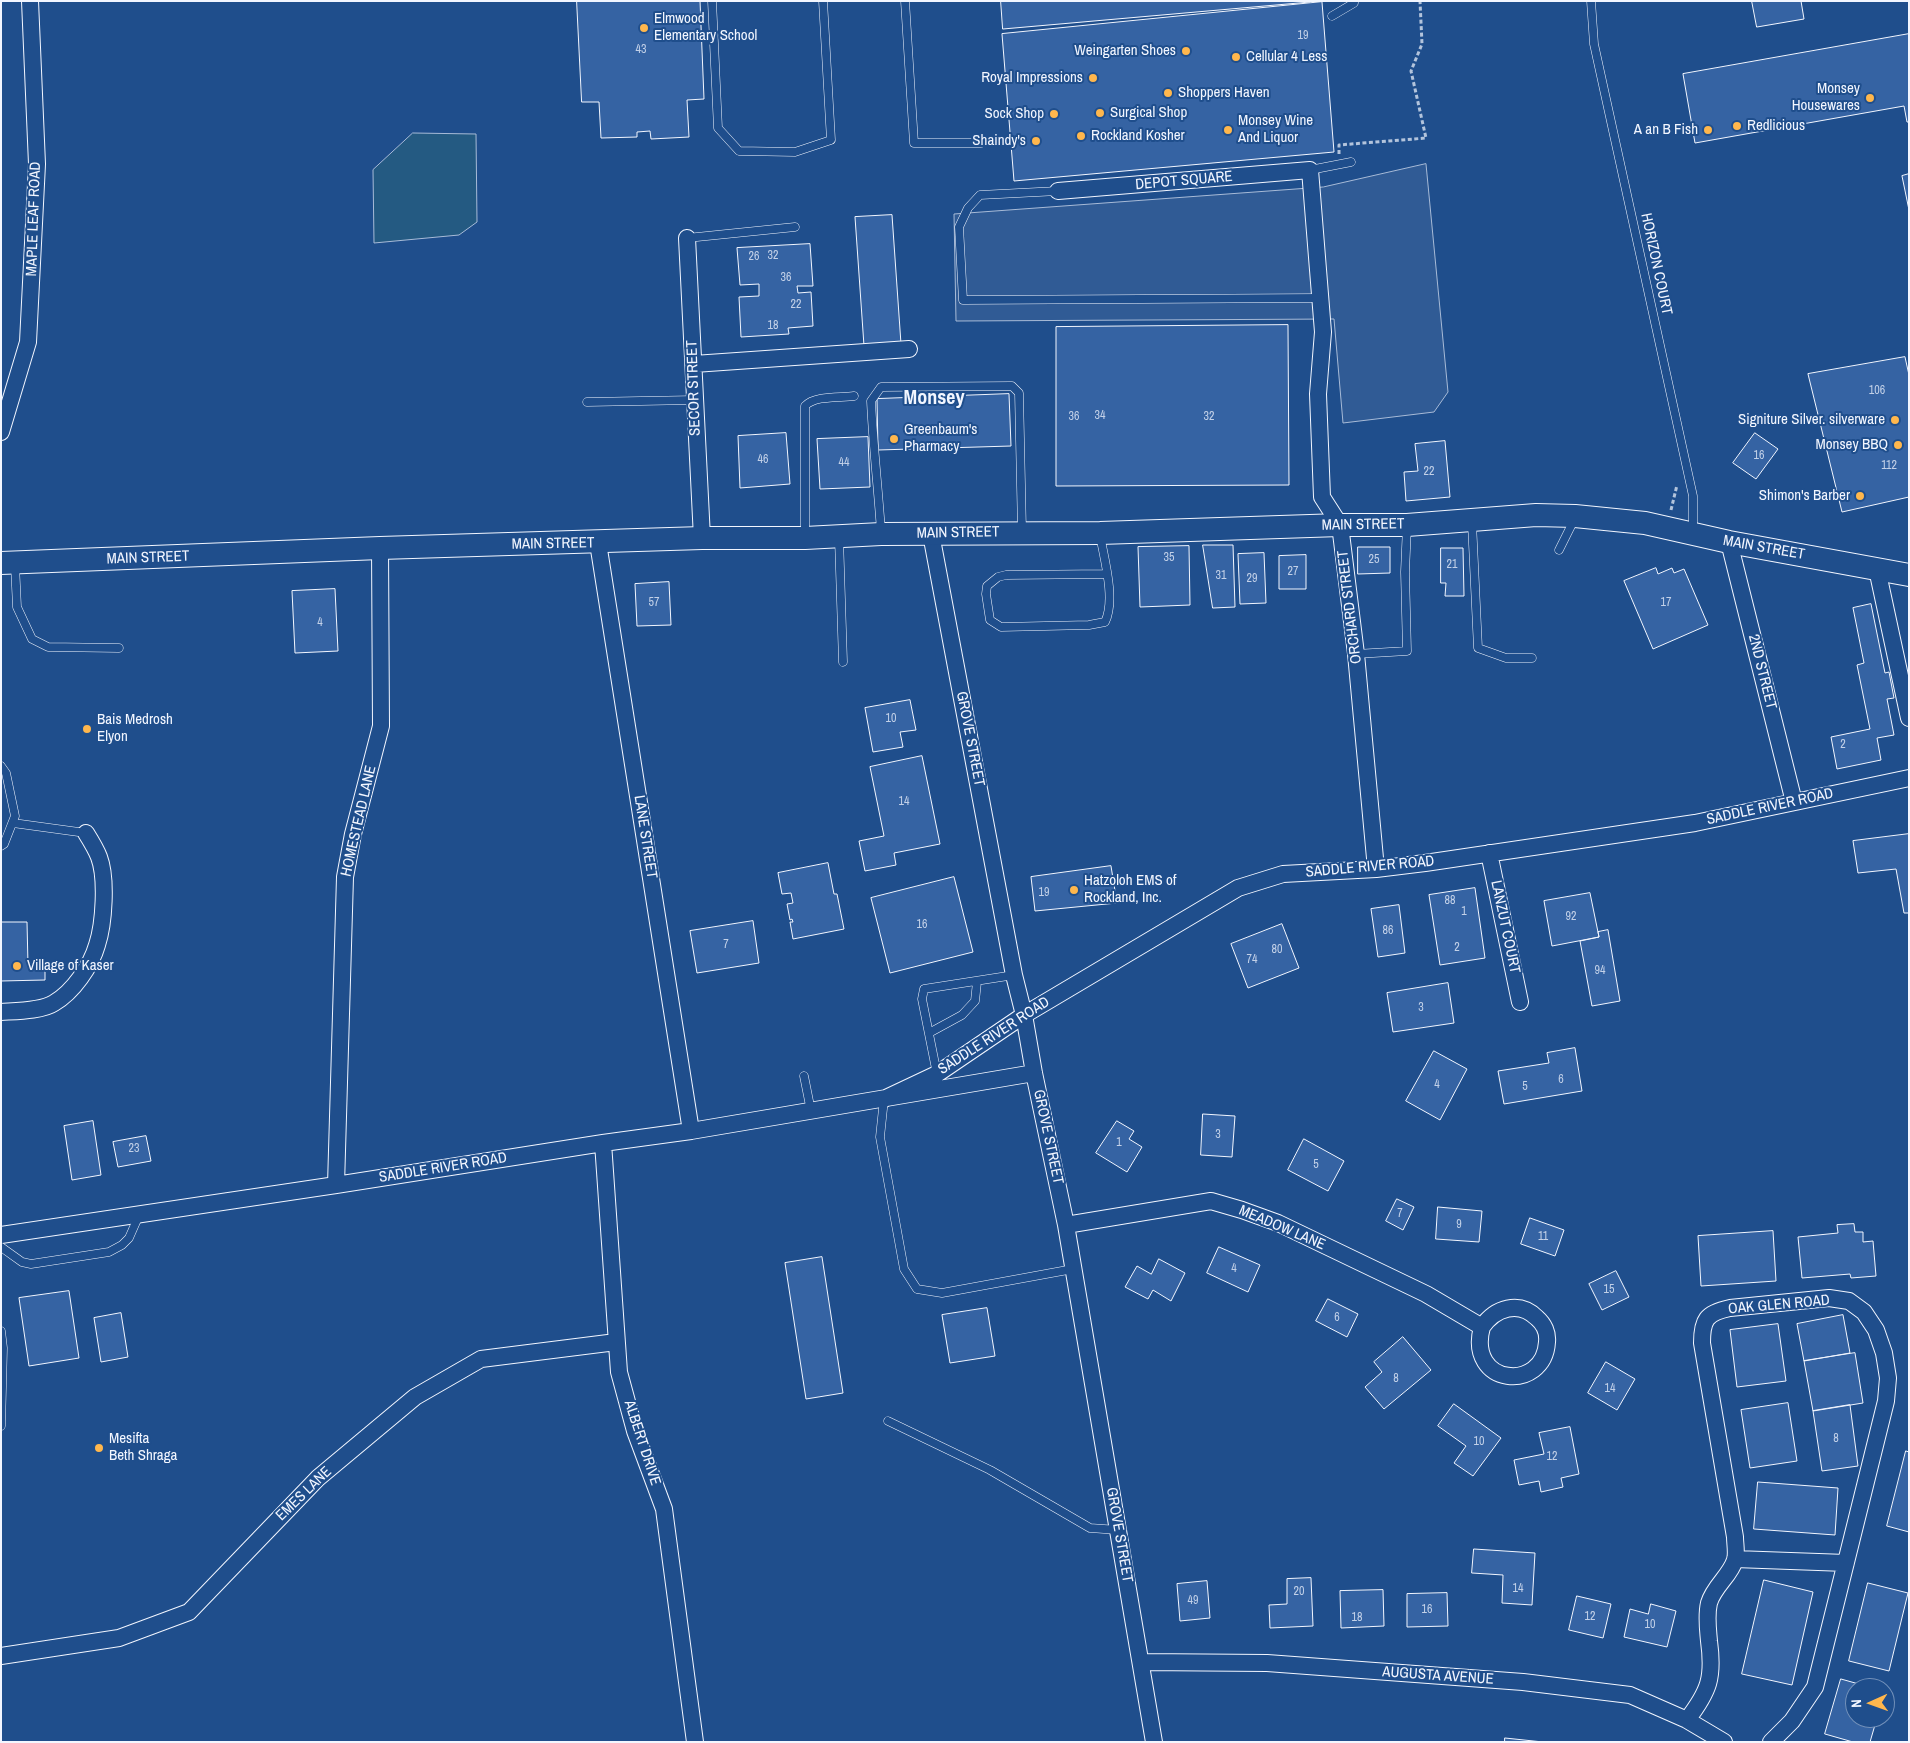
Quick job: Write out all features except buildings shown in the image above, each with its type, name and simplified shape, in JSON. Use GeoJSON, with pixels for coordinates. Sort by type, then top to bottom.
{"type":"FeatureCollection","features":[{"type":"Feature","properties":{"kind":"main road","name":"MAIN STREET"},"geometry":{"type":"LineString","coordinates":[[8,563],[380,548],[598,543],[702,538],[805,538],[881,534],[1100,533],[1340,525],[1407,525],[1536,515],[1576,516],[1645,523],[1730,542],[1909,575]]}},
{"type":"Feature","properties":{"kind":"street","name":"MAPLE LEAF ROAD"},"geometry":{"type":"LineString","coordinates":[[1,432],[28,342],[37,164],[30,1]]}},
{"type":"Feature","properties":{"kind":"street","name":"DEPOT SQUARE"},"geometry":{"type":"LineString","coordinates":[[1058,191],[1310,170]]}},
{"type":"Feature","properties":{"kind":"street","name":"ORCHARD STREET"},"geometry":{"type":"LineString","coordinates":[[1310,170],[1323,332],[1318,394],[1322,497],[1340,525],[1356,654],[1376,869]]}},
{"type":"Feature","properties":{"kind":"street","name":"SECOR STREET"},"geometry":{"type":"LineString","coordinates":[[687,238],[702,538]]}},
{"type":"Feature","properties":{"kind":"street"},"geometry":{"type":"LineString","coordinates":[[694,364],[909,349]]}},
{"type":"Feature","properties":{"kind":"street","name":"GROVE STREET"},"geometry":{"type":"LineString","coordinates":[[931,534],[1014,975],[1024,1015],[1034,1073],[1066,1225],[1154,1742]]}},
{"type":"Feature","properties":{"kind":"street","name":"2ND STREET"},"geometry":{"type":"LineString","coordinates":[[1730,542],[1794,802]]}},
{"type":"Feature","properties":{"kind":"street","name":"LANE STREET"},"geometry":{"type":"LineString","coordinates":[[598,543],[691,1131]]}},
{"type":"Feature","properties":{"kind":"street","name":"HOMESTEAD LANE"},"geometry":{"type":"LineString","coordinates":[[336,1185],[345,877],[353,834],[381,726],[380,548]]}},
{"type":"Feature","properties":{"kind":"street"},"geometry":{"type":"LineString","coordinates":[[1877,569],[1909,718]]}},
{"type":"Feature","properties":{"kind":"street","name":"SADDLE RIVER ROAD"},"geometry":{"type":"LineString","coordinates":[[884,1099],[937,1074],[1024,1015],[1238,888],[1283,874],[1376,869],[1694,823],[1909,778]]}},
{"type":"Feature","properties":{"kind":"street"},"geometry":{"type":"LineString","coordinates":[[1,1012],[26,1011],[53,1004],[70,990],[89,964],[98,945],[104,884],[99,858],[86,834]]}},
{"type":"Feature","properties":{"kind":"street","name":"LANZUT COURT"},"geometry":{"type":"LineString","coordinates":[[1489,853],[1520,1002]]}},
{"type":"Feature","properties":{"kind":"street","name":"SADDLE RIVER ROAD"},"geometry":{"type":"LineString","coordinates":[[1,1235],[691,1131],[1034,1073]]}},
{"type":"Feature","properties":{"kind":"street","name":"ALBERT DRIVE"},"geometry":{"type":"LineString","coordinates":[[604,1143],[619,1372],[635,1431],[664,1509],[695,1742]]}},
{"type":"Feature","properties":{"kind":"street","name":"MEADOW LANE"},"geometry":{"type":"LineString","coordinates":[[1066,1225],[1211,1201],[1278,1223],[1426,1294],[1482,1327]]}},
{"type":"Feature","properties":{"kind":"street","name":"OAK GLEN ROAD"},"geometry":{"type":"LineString","coordinates":[[1735,1559],[1735,1537],[1702,1343],[1702,1330],[1705,1320],[1715,1311],[1730,1308],[1829,1298],[1849,1301],[1864,1312],[1876,1330],[1884,1353],[1888,1378],[1886,1401],[1814,1687],[1792,1721],[1776,1736]]}},
{"type":"Feature","properties":{"kind":"street"},"geometry":{"type":"LineString","coordinates":[[1508,1307],[1530,1311],[1545,1328],[1546,1350],[1542,1360],[1526,1374],[1515,1376],[1503,1375],[1492,1370],[1484,1361],[1479,1350],[1479,1338],[1482,1327],[1488,1318],[1508,1307]]}},
{"type":"Feature","properties":{"kind":"street","name":"EMES LANE"},"geometry":{"type":"LineString","coordinates":[[1,1656],[119,1638],[189,1612],[318,1478],[415,1397],[481,1359],[616,1342]]}},
{"type":"Feature","properties":{"kind":"street"},"geometry":{"type":"LineString","coordinates":[[1687,1720],[1703,1699],[1710,1682],[1712,1663],[1707,1621],[1709,1603],[1716,1588],[1735,1559],[1846,1563]]}},
{"type":"Feature","properties":{"kind":"street","name":"AUGUSTA AVENUE"},"geometry":{"type":"LineString","coordinates":[[1141,1662],[1267,1663],[1522,1682],[1630,1695],[1687,1720],[1724,1742]]}},
{"type":"Feature","properties":{"kind":"lane"},"geometry":{"type":"LineString","coordinates":[[712,1],[718,128],[739,150],[795,152],[832,140],[823,1]]}},
{"type":"Feature","properties":{"kind":"lane"},"geometry":{"type":"LineString","coordinates":[[905,1],[914,143],[980,143]]}},
{"type":"Feature","properties":{"kind":"lane"},"geometry":{"type":"LineString","coordinates":[[1332,16],[1354,3],[1354,1]]}},
{"type":"Feature","properties":{"kind":"lane","name":"HORIZON COURT"},"geometry":{"type":"LineString","coordinates":[[1591,1],[1594,44],[1693,496],[1693,534]]}},
{"type":"Feature","properties":{"kind":"lane"},"geometry":{"type":"LineString","coordinates":[[1310,170],[1351,162]]}},
{"type":"Feature","properties":{"kind":"lane"},"geometry":{"type":"LineString","coordinates":[[1058,191],[980,195],[968,208],[959,227],[963,300],[1320,298]]}},
{"type":"Feature","properties":{"kind":"lane"},"geometry":{"type":"LineString","coordinates":[[687,238],[795,226]]}},
{"type":"Feature","properties":{"kind":"lane"},"geometry":{"type":"LineString","coordinates":[[881,534],[878,484],[873,455],[871,401],[881,388],[1012,386],[1019,393],[1022,533]]}},
{"type":"Feature","properties":{"kind":"lane"},"geometry":{"type":"LineString","coordinates":[[805,538],[805,406],[808,403],[822,399],[854,396]]}},
{"type":"Feature","properties":{"kind":"lane"},"geometry":{"type":"LineString","coordinates":[[587,402],[694,400]]}},
{"type":"Feature","properties":{"kind":"lane"},"geometry":{"type":"LineString","coordinates":[[1559,550],[1576,516]]}},
{"type":"Feature","properties":{"kind":"lane"},"geometry":{"type":"LineString","coordinates":[[1472,521],[1478,648],[1506,658],[1532,658]]}},
{"type":"Feature","properties":{"kind":"lane"},"geometry":{"type":"LineString","coordinates":[[1356,654],[1407,651],[1407,525]]}},
{"type":"Feature","properties":{"kind":"lane"},"geometry":{"type":"LineString","coordinates":[[1100,533],[1107,574],[1109,614],[1105,622],[1089,625],[1001,627],[990,620],[986,594],[987,586],[998,577],[1006,575],[1107,574]]}},
{"type":"Feature","properties":{"kind":"lane"},"geometry":{"type":"LineString","coordinates":[[838,536],[844,662]]}},
{"type":"Feature","properties":{"kind":"lane"},"geometry":{"type":"LineString","coordinates":[[8,563],[17,607],[32,639],[48,647],[119,648]]}},
{"type":"Feature","properties":{"kind":"lane"},"geometry":{"type":"LineString","coordinates":[[1,766],[6,773],[16,816],[4,844],[1,846]]}},
{"type":"Feature","properties":{"kind":"lane"},"geometry":{"type":"LineString","coordinates":[[13,823],[86,834]]}},
{"type":"Feature","properties":{"kind":"lane"},"geometry":{"type":"LineString","coordinates":[[937,1074],[922,998],[924,989],[1014,975]]}},
{"type":"Feature","properties":{"kind":"lane"},"geometry":{"type":"LineString","coordinates":[[929,1033],[962,1015],[976,1001],[977,982]]}},
{"type":"Feature","properties":{"kind":"lane"},"geometry":{"type":"LineString","coordinates":[[804,1076],[811,1111]]}},
{"type":"Feature","properties":{"kind":"lane"},"geometry":{"type":"LineString","coordinates":[[884,1099],[880,1137],[904,1269],[917,1289],[942,1293],[1074,1269]]}},
{"type":"Feature","properties":{"kind":"lane"},"geometry":{"type":"LineString","coordinates":[[1,1247],[22,1262],[31,1264],[109,1252],[130,1238],[140,1213]]}},
{"type":"Feature","properties":{"kind":"lane"},"geometry":{"type":"LineString","coordinates":[[1,1332],[3,1348],[1,1426]]}},
{"type":"Feature","properties":{"kind":"lane"},"geometry":{"type":"LineString","coordinates":[[888,1421],[990,1470],[1090,1528],[1118,1530]]}},
{"type":"Feature","properties":{"kind":"path"},"geometry":{"type":"LineString","coordinates":[[1339,145],[1426,138],[1411,71],[1422,44],[1420,1]]}},
{"type":"Feature","properties":{"kind":"path"},"geometry":{"type":"LineString","coordinates":[[1666,528],[1684,457]]}},
{"type":"Feature","properties":{"kind":"shaded area"},"geometry":{"type":"Polygon","coordinates":[[[413,133],[476,134],[477,222],[459,235],[374,243],[373,170],[413,133]]]}},
{"type":"Feature","properties":{"kind":"shaded area"},"geometry":{"type":"Polygon","coordinates":[[[1426,164],[1448,392],[1434,412],[1343,423],[1334,319],[956,321],[954,214],[1323,187],[1426,164]]]}},
{"type":"Feature","properties":{"kind":"place","name":"Elmwood Elementary School"},"geometry":{"type":"Point","coordinates":[644,28]}},
{"type":"Feature","properties":{"kind":"place","name":"Weingarten Shoes"},"geometry":{"type":"Point","coordinates":[1186,51]}},
{"type":"Feature","properties":{"kind":"place","name":"Cellular 4 Less"},"geometry":{"type":"Point","coordinates":[1236,57]}},
{"type":"Feature","properties":{"kind":"place","name":"Royal Impressions"},"geometry":{"type":"Point","coordinates":[1093,78]}},
{"type":"Feature","properties":{"kind":"place","name":"Shoppers Haven"},"geometry":{"type":"Point","coordinates":[1168,93]}},
{"type":"Feature","properties":{"kind":"place","name":"Monsey Housewares"},"geometry":{"type":"Point","coordinates":[1870,98]}},
{"type":"Feature","properties":{"kind":"place","name":"Surgical Shop"},"geometry":{"type":"Point","coordinates":[1100,113]}},
{"type":"Feature","properties":{"kind":"place","name":"Sock Shop"},"geometry":{"type":"Point","coordinates":[1054,114]}},
{"type":"Feature","properties":{"kind":"place","name":"Redlicious"},"geometry":{"type":"Point","coordinates":[1737,126]}},
{"type":"Feature","properties":{"kind":"place","name":"Monsey Wine And Liquor"},"geometry":{"type":"Point","coordinates":[1228,130]}},
{"type":"Feature","properties":{"kind":"place","name":"A an B Fish"},"geometry":{"type":"Point","coordinates":[1708,130]}},
{"type":"Feature","properties":{"kind":"place","name":"Rockland Kosher"},"geometry":{"type":"Point","coordinates":[1081,136]}},
{"type":"Feature","properties":{"kind":"place","name":"Shaindy's"},"geometry":{"type":"Point","coordinates":[1036,141]}},
{"type":"Feature","properties":{"kind":"place","name":"Signiture Silver. silverware"},"geometry":{"type":"Point","coordinates":[1895,420]}},
{"type":"Feature","properties":{"kind":"place","name":"Greenbaum's Pharmacy"},"geometry":{"type":"Point","coordinates":[894,439]}},
{"type":"Feature","properties":{"kind":"place","name":"Monsey BBQ"},"geometry":{"type":"Point","coordinates":[1898,445]}},
{"type":"Feature","properties":{"kind":"place","name":"Shimon's Barber"},"geometry":{"type":"Point","coordinates":[1860,496]}},
{"type":"Feature","properties":{"kind":"place","name":"Bais Medrosh Elyon"},"geometry":{"type":"Point","coordinates":[87,729]}},
{"type":"Feature","properties":{"kind":"place","name":"Hatzoloh EMS of Rockland, Inc."},"geometry":{"type":"Point","coordinates":[1074,890]}},
{"type":"Feature","properties":{"kind":"place","name":"Village of Kaser"},"geometry":{"type":"Point","coordinates":[17,966]}},
{"type":"Feature","properties":{"kind":"place","name":"Mesifta Beth Shraga"},"geometry":{"type":"Point","coordinates":[99,1448]}},
{"type":"Feature","properties":{"kind":"district","name":"Monsey"},"geometry":{"type":"Point","coordinates":[934,399]}}]}
